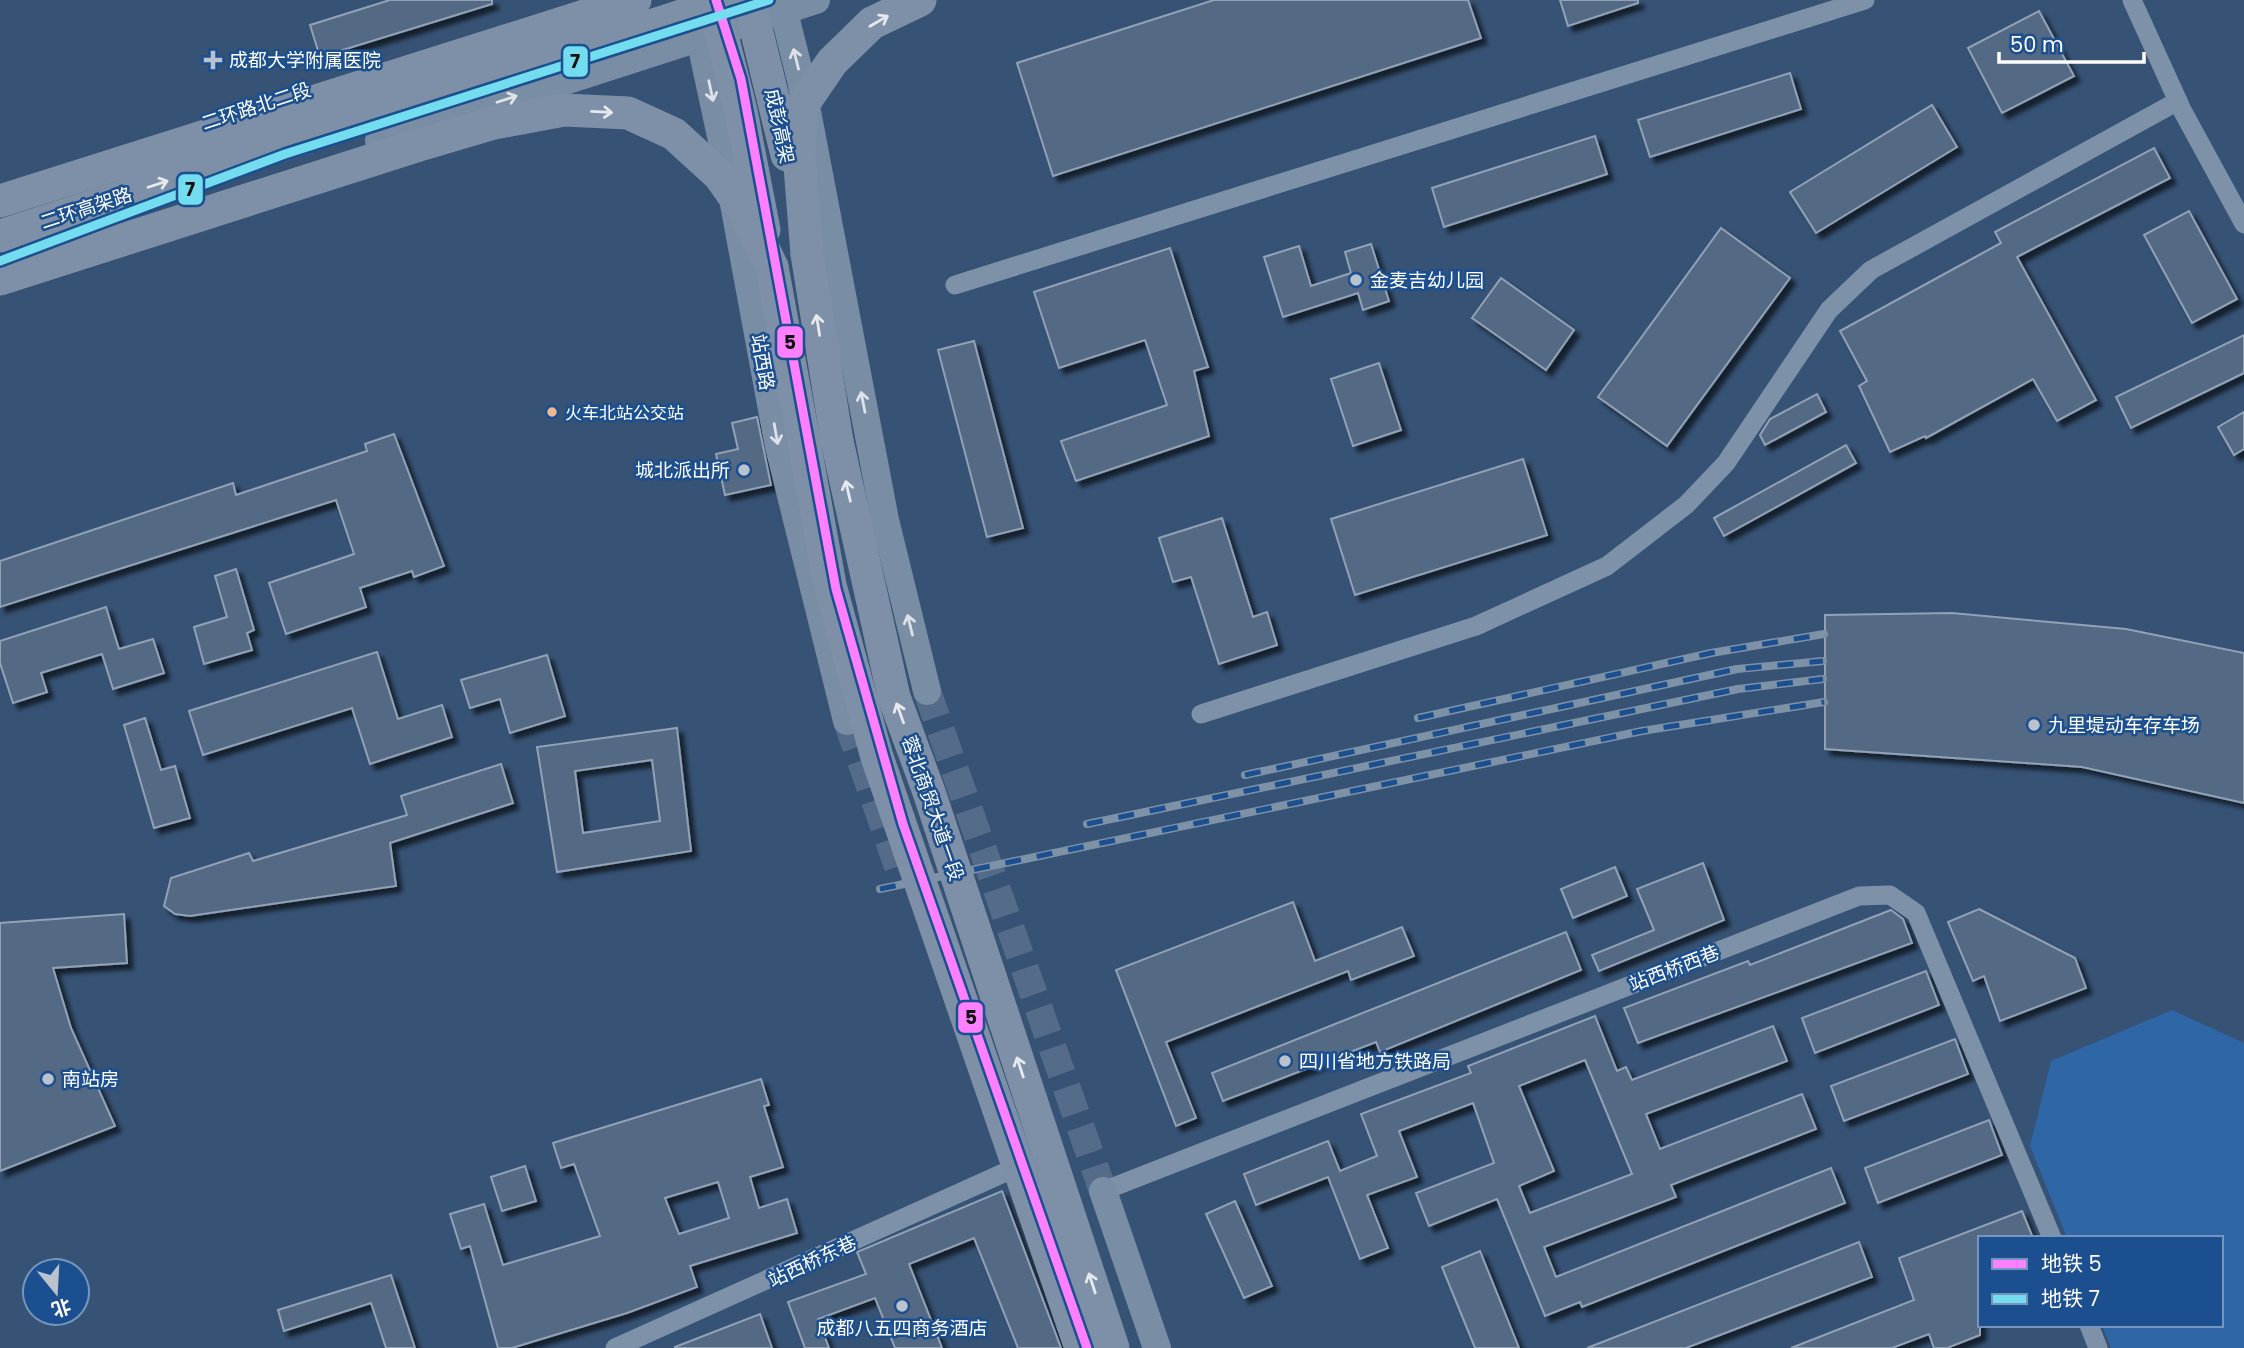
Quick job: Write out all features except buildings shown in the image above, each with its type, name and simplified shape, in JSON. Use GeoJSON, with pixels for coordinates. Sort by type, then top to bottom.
{"type":"FeatureCollection","features":[{"type":"Feature","properties":{"kind":"highway","name":"二环高架路"},"geometry":{"type":"LineString","coordinates":[[0,201],[635,0]]}},
{"type":"Feature","properties":{"kind":"highway","name":"成彭高架"},"geometry":{"type":"LineString","coordinates":[[713,0],[741,111],[772,267]]}},
{"type":"Feature","properties":{"kind":"highway","name":"二环高架路"},"geometry":{"type":"LineString","coordinates":[[0,236],[732,0]]}},
{"type":"Feature","properties":{"kind":"highway","name":"成彭高架"},"geometry":{"type":"LineString","coordinates":[[749,0],[778,111],[807,254]]}},
{"type":"Feature","properties":{"kind":"highway"},"geometry":{"type":"LineString","coordinates":[[807,254],[799,154],[802,106],[832,62],[872,23],[920,0]]}},
{"type":"Feature","properties":{"kind":"highway"},"geometry":{"type":"LineString","coordinates":[[0,279],[494,122],[564,110],[628,113],[674,134],[719,175],[746,213],[772,267]]}},
{"type":"Feature","properties":{"kind":"highway","name":"蓉北商贸大道一段"},"geometry":{"type":"LineString","coordinates":[[807,254],[837,441],[894,697],[929,792],[1113,1348]]}},
{"type":"Feature","properties":{"kind":"highway","name":"蓉北商贸大道一段"},"geometry":{"type":"LineString","coordinates":[[772,267],[830,585],[876,754],[1081,1348]]}},
{"type":"Feature","properties":{"kind":"main road","name":"二环路北二段"},"geometry":{"type":"LineString","coordinates":[[0,187],[592,0]]}},
{"type":"Feature","properties":{"kind":"main road","name":"站西路"},"geometry":{"type":"LineString","coordinates":[[692,0],[724,150],[779,447],[847,720]]}},
{"type":"Feature","properties":{"kind":"main road"},"geometry":{"type":"LineString","coordinates":[[0,264],[699,36],[782,5],[816,0]]}},
{"type":"Feature","properties":{"kind":"main road"},"geometry":{"type":"LineString","coordinates":[[782,5],[801,80],[885,520],[926,691]]}},
{"type":"Feature","properties":{"kind":"main road"},"geometry":{"type":"LineString","coordinates":[[1008,1171],[1071,1348]]}},
{"type":"Feature","properties":{"kind":"main road"},"geometry":{"type":"LineString","coordinates":[[1103,1191],[1157,1348]]}},
{"type":"Feature","properties":{"kind":"street"},"geometry":{"type":"LineString","coordinates":[[955,285],[1865,0]]}},
{"type":"Feature","properties":{"kind":"street"},"geometry":{"type":"LineString","coordinates":[[2132,0],[2178,101],[2244,224]]}},
{"type":"Feature","properties":{"kind":"street"},"geometry":{"type":"LineString","coordinates":[[1201,714],[1476,626],[1606,566],[1686,505],[1726,463],[1829,310],[1871,270],[2178,101]]}},
{"type":"Feature","properties":{"kind":"street","name":"站西桥西巷"},"geometry":{"type":"LineString","coordinates":[[1103,1191],[1859,896],[1890,895],[1916,912],[2051,1236]]}},
{"type":"Feature","properties":{"kind":"street","name":"站西桥东巷"},"geometry":{"type":"LineString","coordinates":[[615,1348],[1008,1171]]}},
{"type":"Feature","properties":{"kind":"street"},"geometry":{"type":"LineString","coordinates":[[2090,1327],[2098,1348]]}},
{"type":"Feature","properties":{"kind":"shaded area"},"geometry":{"type":"Polygon","coordinates":[[[2172,1010],[2244,1043],[2244,1348],[2111,1348],[2103,1327],[2223,1327],[2223,1236],[2066,1236],[2030,1146],[2051,1061],[2172,1010]]]}},
{"type":"Feature","properties":{"kind":"tunnel"},"geometry":{"type":"LineString","coordinates":[[927,691],[1103,1191]]}},
{"type":"Feature","properties":{"kind":"tunnel"},"geometry":{"type":"LineString","coordinates":[[847,721],[905,886]]}},
{"type":"Feature","properties":{"kind":"railway"},"geometry":{"type":"LineString","coordinates":[[1418,718],[1711,653],[1824,634]]}},
{"type":"Feature","properties":{"kind":"railway"},"geometry":{"type":"LineString","coordinates":[[1245,775],[1737,669],[1823,661]]}},
{"type":"Feature","properties":{"kind":"railway"},"geometry":{"type":"LineString","coordinates":[[1087,824],[1738,689],[1823,679]]}},
{"type":"Feature","properties":{"kind":"railway"},"geometry":{"type":"LineString","coordinates":[[880,889],[1642,731],[1824,702]]}},
{"type":"Feature","properties":{"kind":"metro line","name":"5"},"geometry":{"type":"LineString","coordinates":[[716,0],[741,79],[836,589],[903,824],[1087,1348]]}},
{"type":"Feature","properties":{"kind":"metro line","name":"7"},"geometry":{"type":"LineString","coordinates":[[0,261],[285,154],[769,0]]}},
{"type":"Feature","properties":{"kind":"place","name":"成都大学附属医院"},"geometry":{"type":"Point","coordinates":[213,60]}},
{"type":"Feature","properties":{"kind":"place","name":"金麦吉幼儿园"},"geometry":{"type":"Point","coordinates":[1356,280]}},
{"type":"Feature","properties":{"kind":"place","name":"火车北站公交站"},"geometry":{"type":"Point","coordinates":[552,412]}},
{"type":"Feature","properties":{"kind":"place","name":"城北派出所"},"geometry":{"type":"Point","coordinates":[744,470]}},
{"type":"Feature","properties":{"kind":"place","name":"九里堤动车存车场"},"geometry":{"type":"Point","coordinates":[2034,725]}},
{"type":"Feature","properties":{"kind":"place","name":"四川省地方铁路局"},"geometry":{"type":"Point","coordinates":[1285,1061]}},
{"type":"Feature","properties":{"kind":"place","name":"南站房"},"geometry":{"type":"Point","coordinates":[48,1079]}},
{"type":"Feature","properties":{"kind":"place","name":"成都八五四商务酒店"},"geometry":{"type":"Point","coordinates":[902,1306]}}]}
